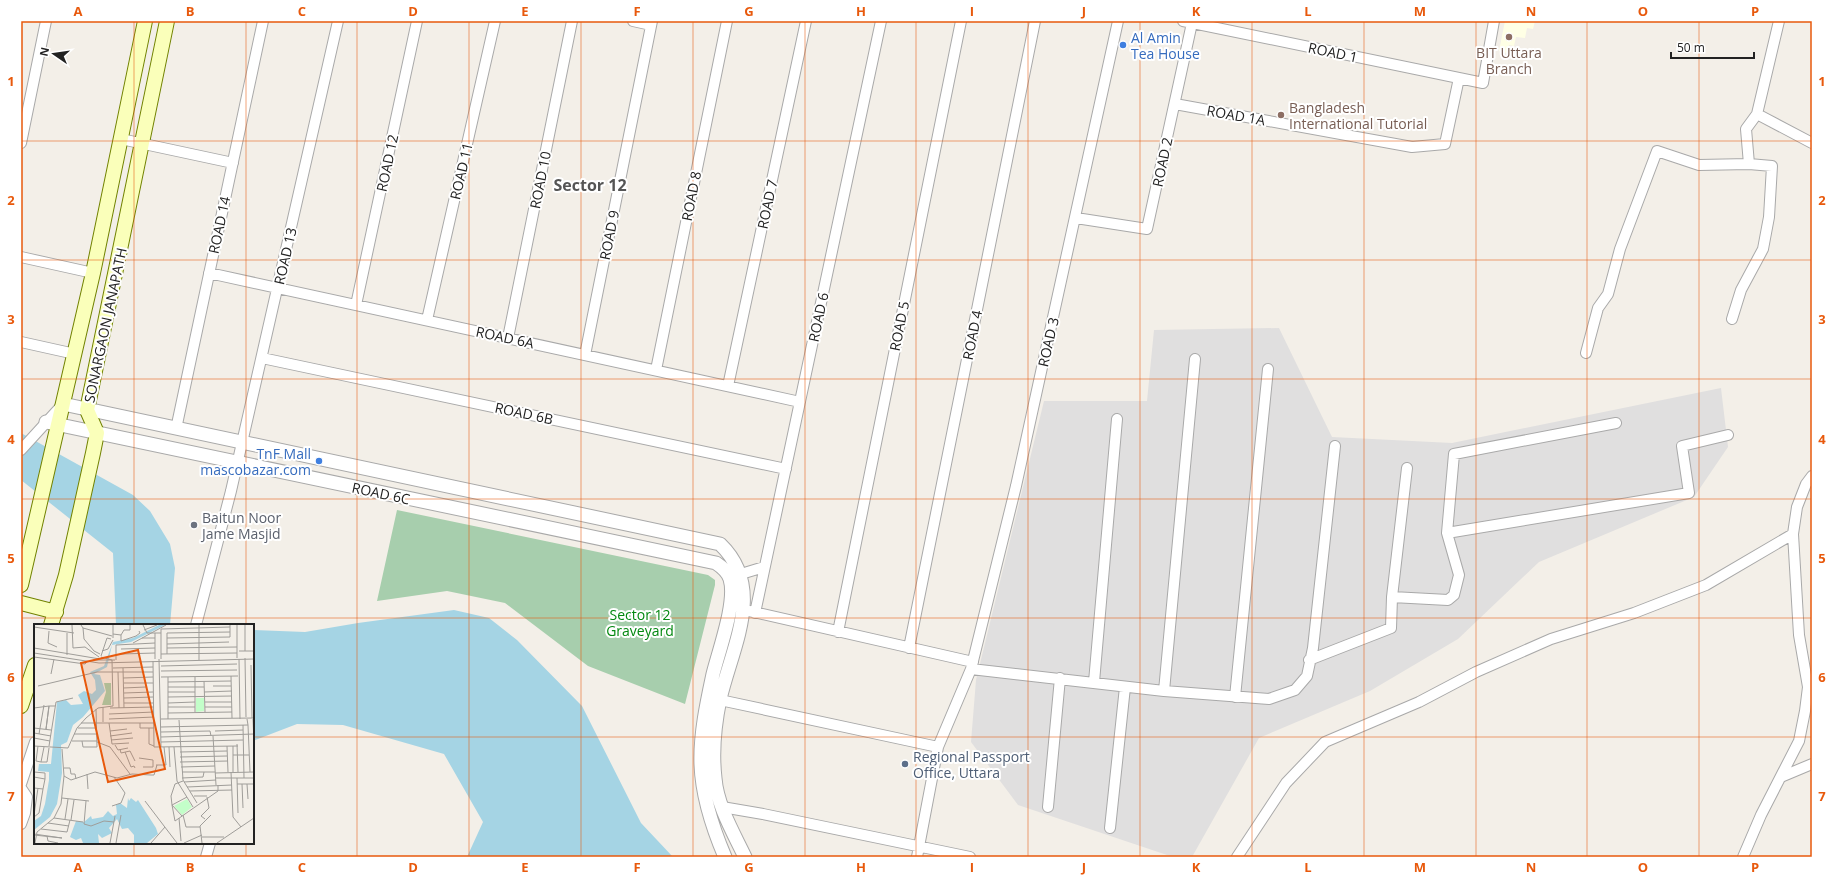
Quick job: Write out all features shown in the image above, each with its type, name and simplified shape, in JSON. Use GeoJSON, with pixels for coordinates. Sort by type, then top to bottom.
{"type":"FeatureCollection","features":[{"type":"Feature","properties":{"kind":"main road","name":"SONARGAON JANAPATH"},"geometry":{"type":"LineString","coordinates":[[21,584],[23,567],[54,441],[52,423],[63,404],[75,354],[145,21]]}},
{"type":"Feature","properties":{"kind":"main road","name":"SONARGAON JANAPATH"},"geometry":{"type":"LineString","coordinates":[[97,433],[87,410],[167,21]]}},
{"type":"Feature","properties":{"kind":"main road"},"geometry":{"type":"LineString","coordinates":[[21,603],[54,619],[66,575],[94,453],[97,433]]}},
{"type":"Feature","properties":{"kind":"main road"},"geometry":{"type":"LineString","coordinates":[[21,706],[34,672]]}},
{"type":"Feature","properties":{"kind":"street"},"geometry":{"type":"LineString","coordinates":[[21,143],[46,21]]}},
{"type":"Feature","properties":{"kind":"street","name":"ROAD 14"},"geometry":{"type":"LineString","coordinates":[[176,429],[263,21]]}},
{"type":"Feature","properties":{"kind":"street","name":"ROAD 13"},"geometry":{"type":"LineString","coordinates":[[196,624],[238,463],[338,21]]}},
{"type":"Feature","properties":{"kind":"street","name":"ROAD 12"},"geometry":{"type":"LineString","coordinates":[[356,305],[417,21]]}},
{"type":"Feature","properties":{"kind":"street","name":"ROAD 11"},"geometry":{"type":"LineString","coordinates":[[428,320],[495,21]]}},
{"type":"Feature","properties":{"kind":"street","name":"ROAD 10"},"geometry":{"type":"LineString","coordinates":[[508,338],[572,21]]}},
{"type":"Feature","properties":{"kind":"street"},"geometry":{"type":"LineString","coordinates":[[633,21],[651,23]]}},
{"type":"Feature","properties":{"kind":"street","name":"ROAD 8"},"geometry":{"type":"LineString","coordinates":[[656,370],[727,21]]}},
{"type":"Feature","properties":{"kind":"street","name":"ROAD 7"},"geometry":{"type":"LineString","coordinates":[[728,386],[806,21]]}},
{"type":"Feature","properties":{"kind":"street","name":"ROAD 6"},"geometry":{"type":"LineString","coordinates":[[749,611],[764,567],[786,469],[881,21]]}},
{"type":"Feature","properties":{"kind":"street","name":"ROAD 5"},"geometry":{"type":"LineString","coordinates":[[838,632],[961,21]]}},
{"type":"Feature","properties":{"kind":"street","name":"ROAD 4"},"geometry":{"type":"LineString","coordinates":[[909,648],[1036,21]]}},
{"type":"Feature","properties":{"kind":"street","name":"ROAD 3"},"geometry":{"type":"LineString","coordinates":[[918,857],[938,747],[972,665],[1017,478],[1076,218],[1118,21]]}},
{"type":"Feature","properties":{"kind":"street","name":"ROAD 1"},"geometry":{"type":"LineString","coordinates":[[1188,22],[1483,84],[1494,21]]}},
{"type":"Feature","properties":{"kind":"street"},"geometry":{"type":"LineString","coordinates":[[1749,164],[1746,129],[1757,114],[1779,21]]}},
{"type":"Feature","properties":{"kind":"street","name":"ROAD 2"},"geometry":{"type":"LineString","coordinates":[[1076,218],[1147,230],[1175,104],[1188,22]]}},
{"type":"Feature","properties":{"kind":"street","name":"ROAD 9"},"geometry":{"type":"LineString","coordinates":[[584,355],[651,23]]}},
{"type":"Feature","properties":{"kind":"street","name":"ROAD 1A"},"geometry":{"type":"LineString","coordinates":[[1175,104],[1412,147],[1445,144],[1459,78]]}},
{"type":"Feature","properties":{"kind":"street"},"geometry":{"type":"LineString","coordinates":[[1757,114],[1812,143]]}},
{"type":"Feature","properties":{"kind":"street"},"geometry":{"type":"LineString","coordinates":[[121,139],[233,163]]}},
{"type":"Feature","properties":{"kind":"street"},"geometry":{"type":"LineString","coordinates":[[1586,353],[1598,308],[1608,294],[1620,249],[1658,151],[1699,166],[1749,164],[1772,166],[1769,217],[1763,249],[1741,290],[1732,318]]}},
{"type":"Feature","properties":{"kind":"street"},"geometry":{"type":"LineString","coordinates":[[21,257],[93,273]]}},
{"type":"Feature","properties":{"kind":"street","name":"ROAD 6A"},"geometry":{"type":"LineString","coordinates":[[209,273],[800,402]]}},
{"type":"Feature","properties":{"kind":"street"},"geometry":{"type":"LineString","coordinates":[[21,342],[75,354]]}},
{"type":"Feature","properties":{"kind":"street","name":"ROAD 6B"},"geometry":{"type":"LineString","coordinates":[[262,358],[786,469]]}},
{"type":"Feature","properties":{"kind":"street"},"geometry":{"type":"LineString","coordinates":[[1164,691],[1195,359]]}},
{"type":"Feature","properties":{"kind":"street"},"geometry":{"type":"LineString","coordinates":[[1235,697],[1268,369]]}},
{"type":"Feature","properties":{"kind":"street","name":"ROAD 6C"},"geometry":{"type":"LineString","coordinates":[[63,404],[720,544],[735,562]]}},
{"type":"Feature","properties":{"kind":"street"},"geometry":{"type":"LineString","coordinates":[[1094,682],[1117,419]]}},
{"type":"Feature","properties":{"kind":"street"},"geometry":{"type":"LineString","coordinates":[[21,450],[52,423]]}},
{"type":"Feature","properties":{"kind":"street","name":"ROAD 6C"},"geometry":{"type":"LineString","coordinates":[[52,423],[566,532],[720,567]]}},
{"type":"Feature","properties":{"kind":"street"},"geometry":{"type":"LineString","coordinates":[[1392,597],[1448,600],[1454,595],[1458,575],[1447,534],[1454,454],[1616,423]]}},
{"type":"Feature","properties":{"kind":"street"},"geometry":{"type":"LineString","coordinates":[[1447,534],[1689,493],[1682,446],[1728,435]]}},
{"type":"Feature","properties":{"kind":"street"},"geometry":{"type":"LineString","coordinates":[[749,611],[909,648],[972,665],[1164,691],[1269,699],[1295,690],[1307,676],[1309,660],[1313,648],[1335,446]]}},
{"type":"Feature","properties":{"kind":"street"},"geometry":{"type":"LineString","coordinates":[[1309,660],[1389,631],[1391,628],[1392,597],[1407,468]]}},
{"type":"Feature","properties":{"kind":"street"},"geometry":{"type":"LineString","coordinates":[[1743,857],[1761,815],[1798,741],[1805,711],[1808,687],[1799,635],[1793,534],[1797,508],[1806,484],[1812,476]]}},
{"type":"Feature","properties":{"kind":"street"},"geometry":{"type":"LineString","coordinates":[[566,532],[570,512]]}},
{"type":"Feature","properties":{"kind":"street"},"geometry":{"type":"LineString","coordinates":[[1237,857],[1286,783],[1325,742],[1419,702],[1476,672],[1551,639],[1634,612],[1706,584],[1793,534]]}},
{"type":"Feature","properties":{"kind":"street"},"geometry":{"type":"LineString","coordinates":[[725,857],[706,801],[701,764],[704,726],[709,696],[729,609],[731,591],[730,578],[720,567],[735,562],[740,574],[749,611],[738,638],[720,700],[714,743],[715,778],[722,806],[745,857]]}},
{"type":"Feature","properties":{"kind":"street"},"geometry":{"type":"LineString","coordinates":[[740,574],[764,567]]}},
{"type":"Feature","properties":{"kind":"street"},"geometry":{"type":"LineString","coordinates":[[1048,807],[1060,678]]}},
{"type":"Feature","properties":{"kind":"street"},"geometry":{"type":"LineString","coordinates":[[1110,828],[1125,686]]}},
{"type":"Feature","properties":{"kind":"street"},"geometry":{"type":"LineString","coordinates":[[720,700],[938,747]]}},
{"type":"Feature","properties":{"kind":"street"},"geometry":{"type":"LineString","coordinates":[[21,784],[34,745]]}},
{"type":"Feature","properties":{"kind":"street"},"geometry":{"type":"LineString","coordinates":[[1781,777],[1812,764]]}},
{"type":"Feature","properties":{"kind":"street"},"geometry":{"type":"LineString","coordinates":[[21,788],[31,799],[21,824]]}},
{"type":"Feature","properties":{"kind":"street"},"geometry":{"type":"LineString","coordinates":[[722,806],[970,857]]}},
{"type":"Feature","properties":{"kind":"street"},"geometry":{"type":"LineString","coordinates":[[206,857],[210,844]]}},
{"type":"Feature","properties":{"kind":"shaded area","name":"BIT Uttara Branch"},"geometry":{"type":"Polygon","coordinates":[[[1505,21],[1535,21],[1533,29],[1527,28],[1525,38],[1516,37],[1514,46],[1509,45],[1507,53],[1499,51],[1505,21]]]}},
{"type":"Feature","properties":{"kind":"shaded area"},"geometry":{"type":"Polygon","coordinates":[[[1279,328],[1332,437],[1452,443],[1721,388],[1728,447],[1694,497],[1539,562],[1458,639],[1370,691],[1259,738],[1192,857],[1173,857],[1018,805],[971,742],[976,680],[1044,401],[1147,401],[1154,330],[1279,328]]]}},
{"type":"Feature","properties":{"kind":"green space","name":"Sector 12 Graveyard"},"geometry":{"type":"Polygon","coordinates":[[[397,510],[708,575],[715,580],[715,585],[685,704],[588,666],[505,603],[447,591],[377,601],[397,510]]]}},
{"type":"Feature","properties":{"kind":"water"},"geometry":{"type":"Polygon","coordinates":[[[21,433],[133,495],[150,511],[170,544],[175,568],[170,624],[116,624],[113,553],[21,480],[21,433]]]}},
{"type":"Feature","properties":{"kind":"water"},"geometry":{"type":"Polygon","coordinates":[[[454,610],[489,618],[517,640],[582,706],[641,823],[673,857],[467,857],[483,822],[444,754],[343,725],[297,724],[254,741],[254,630],[305,632],[454,610]]]}},
{"type":"Feature","properties":{"kind":"place","name":"BIT Uttara Branch"},"geometry":{"type":"Point","coordinates":[1509,37]}},
{"type":"Feature","properties":{"kind":"place","name":"Al Amin Tea House"},"geometry":{"type":"Point","coordinates":[1123,45]}},
{"type":"Feature","properties":{"kind":"place","name":"Bangladesh International Tutorial"},"geometry":{"type":"Point","coordinates":[1281,115]}},
{"type":"Feature","properties":{"kind":"place","name":"TnF Mall mascobazar.com"},"geometry":{"type":"Point","coordinates":[319,461]}},
{"type":"Feature","properties":{"kind":"place","name":"Baitun Noor Jame Masjid"},"geometry":{"type":"Point","coordinates":[194,525]}},
{"type":"Feature","properties":{"kind":"place","name":"Regional Passport Office, Uttara"},"geometry":{"type":"Point","coordinates":[905,764]}},
{"type":"Feature","properties":{"kind":"district","name":"Sector 12"},"geometry":{"type":"Point","coordinates":[590,185]}}]}
